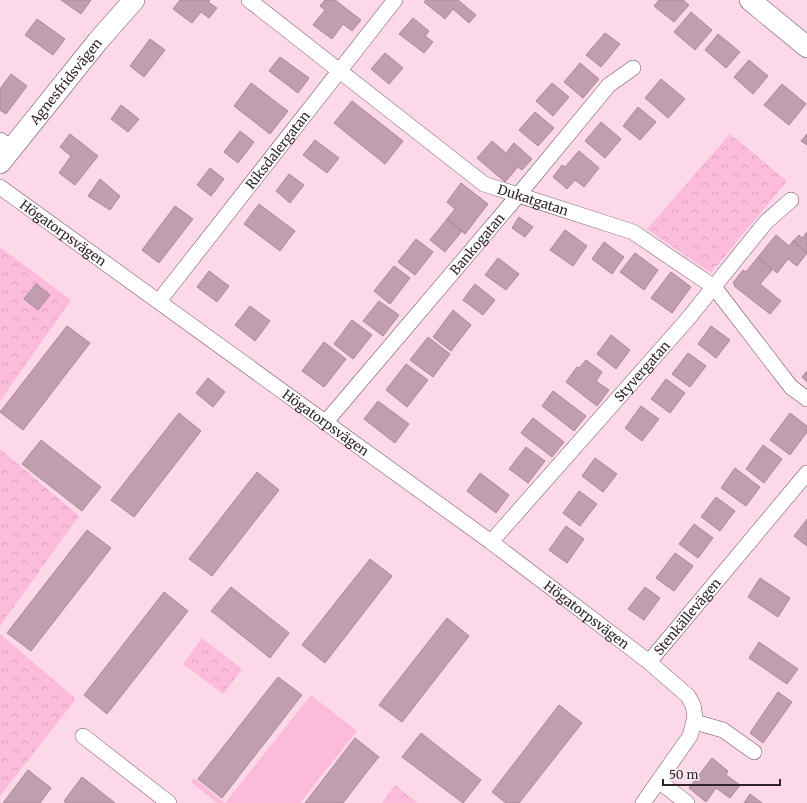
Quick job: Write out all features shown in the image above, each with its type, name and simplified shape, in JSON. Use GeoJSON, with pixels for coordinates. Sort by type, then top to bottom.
{"type":"FeatureCollection","features":[{"type":"Feature","properties":{"kind":"street","name":"Agnesfridsvägen"},"geometry":{"type":"LineString","coordinates":[[4,150],[134,0]]}},
{"type":"Feature","properties":{"kind":"street","name":"Dukatgatan"},"geometry":{"type":"LineString","coordinates":[[249,0],[484,184],[633,232],[714,287],[791,387],[807,399]]}},
{"type":"Feature","properties":{"kind":"street","name":"Riksdalergatan"},"geometry":{"type":"LineString","coordinates":[[159,301],[395,0]]}},
{"type":"Feature","properties":{"kind":"street"},"geometry":{"type":"LineString","coordinates":[[755,2],[807,47]]}},
{"type":"Feature","properties":{"kind":"street","name":"Bankogatan"},"geometry":{"type":"LineString","coordinates":[[326,423],[518,196],[609,85],[633,68]]}},
{"type":"Feature","properties":{"kind":"street","name":"Högatorpsvägen"},"geometry":{"type":"LineString","coordinates":[[0,186],[492,542],[649,662]]}},
{"type":"Feature","properties":{"kind":"street","name":"Styvergatan"},"geometry":{"type":"LineString","coordinates":[[492,542],[687,320],[766,222],[791,200]]}},
{"type":"Feature","properties":{"kind":"street","name":"Stenkällevägen"},"geometry":{"type":"LineString","coordinates":[[695,722],[694,705],[688,696],[649,662],[807,473]]}},
{"type":"Feature","properties":{"kind":"street"},"geometry":{"type":"LineString","coordinates":[[643,803],[660,782],[690,736],[695,722],[724,730],[754,752]]}},
{"type":"Feature","properties":{"kind":"street"},"geometry":{"type":"LineString","coordinates":[[83,736],[169,803]]}},
{"type":"Feature","properties":{"kind":"street"},"geometry":{"type":"LineString","coordinates":[[660,782],[687,803]]}},
{"type":"Feature","properties":{"kind":"green space"},"geometry":{"type":"Polygon","coordinates":[[[730,134],[787,181],[711,273],[647,229],[730,134]]]}},
{"type":"Feature","properties":{"kind":"green space"},"geometry":{"type":"Polygon","coordinates":[[[0,247],[71,300],[0,401],[0,247]]]}},
{"type":"Feature","properties":{"kind":"green space"},"geometry":{"type":"Polygon","coordinates":[[[0,449],[79,516],[0,626],[0,449]]]}},
{"type":"Feature","properties":{"kind":"green space"},"geometry":{"type":"Polygon","coordinates":[[[0,634],[76,699],[0,796],[0,634]]]}},
{"type":"Feature","properties":{"kind":"green space"},"geometry":{"type":"Polygon","coordinates":[[[202,638],[242,669],[223,694],[183,664],[202,638]]]}},
{"type":"Feature","properties":{"kind":"green space"},"geometry":{"type":"Polygon","coordinates":[[[311,695],[357,731],[300,803],[225,803],[311,695]]]}},
{"type":"Feature","properties":{"kind":"green space"},"geometry":{"type":"Polygon","coordinates":[[[194,778],[225,803],[217,803],[191,782],[194,778]]]}},
{"type":"Feature","properties":{"kind":"green space"},"geometry":{"type":"Polygon","coordinates":[[[395,785],[418,803],[382,803],[395,785]]]}},
{"type":"Feature","properties":{"kind":"building"},"geometry":{"type":"Polygon","coordinates":[[[61,0],[91,0],[81,14],[61,0]]]}},
{"type":"Feature","properties":{"kind":"building"},"geometry":{"type":"Polygon","coordinates":[[[180,0],[210,0],[208,2],[217,8],[209,18],[201,12],[192,23],[173,9],[180,0]]]}},
{"type":"Feature","properties":{"kind":"building"},"geometry":{"type":"Polygon","coordinates":[[[325,0],[335,0],[361,20],[352,31],[343,24],[332,39],[313,25],[325,10],[320,6],[325,0]]]}},
{"type":"Feature","properties":{"kind":"building"},"geometry":{"type":"Polygon","coordinates":[[[426,0],[458,0],[476,15],[469,23],[453,9],[445,19],[424,2],[426,0]]]}},
{"type":"Feature","properties":{"kind":"building"},"geometry":{"type":"Polygon","coordinates":[[[659,0],[683,0],[689,5],[674,22],[654,6],[659,0]]]}},
{"type":"Feature","properties":{"kind":"building"},"geometry":{"type":"Polygon","coordinates":[[[691,12],[712,30],[695,50],[674,32],[691,12]]]}},
{"type":"Feature","properties":{"kind":"building"},"geometry":{"type":"Polygon","coordinates":[[[413,18],[429,31],[425,36],[433,42],[424,53],[399,34],[413,18]]]}},
{"type":"Feature","properties":{"kind":"building"},"geometry":{"type":"Polygon","coordinates":[[[37,19],[65,39],[53,55],[25,35],[37,19]]]}},
{"type":"Feature","properties":{"kind":"building"},"geometry":{"type":"Polygon","coordinates":[[[605,33],[620,44],[601,67],[586,55],[605,33]]]}},
{"type":"Feature","properties":{"kind":"building"},"geometry":{"type":"Polygon","coordinates":[[[718,34],[740,52],[726,68],[705,50],[718,34]]]}},
{"type":"Feature","properties":{"kind":"building"},"geometry":{"type":"Polygon","coordinates":[[[150,39],[165,50],[144,77],[130,66],[150,39]]]}},
{"type":"Feature","properties":{"kind":"building"},"geometry":{"type":"Polygon","coordinates":[[[385,53],[403,68],[389,84],[371,69],[385,53]]]}},
{"type":"Feature","properties":{"kind":"building"},"geometry":{"type":"Polygon","coordinates":[[[280,57],[309,78],[298,93],[269,71],[280,57]]]}},
{"type":"Feature","properties":{"kind":"building"},"geometry":{"type":"Polygon","coordinates":[[[749,60],[768,76],[753,94],[734,77],[749,60]]]}},
{"type":"Feature","properties":{"kind":"building"},"geometry":{"type":"Polygon","coordinates":[[[580,63],[599,79],[583,98],[564,82],[580,63]]]}},
{"type":"Feature","properties":{"kind":"building"},"geometry":{"type":"Polygon","coordinates":[[[11,74],[27,86],[6,114],[0,110],[0,89],[11,74]]]}},
{"type":"Feature","properties":{"kind":"building"},"geometry":{"type":"Polygon","coordinates":[[[661,79],[685,99],[668,118],[645,98],[661,79]]]}},
{"type":"Feature","properties":{"kind":"building"},"geometry":{"type":"Polygon","coordinates":[[[251,83],[288,111],[270,134],[234,106],[251,83]]]}},
{"type":"Feature","properties":{"kind":"building"},"geometry":{"type":"Polygon","coordinates":[[[552,83],[569,97],[553,116],[536,101],[552,83]]]}},
{"type":"Feature","properties":{"kind":"building"},"geometry":{"type":"Polygon","coordinates":[[[782,84],[806,104],[789,125],[764,105],[782,84]]]}},
{"type":"Feature","properties":{"kind":"building"},"geometry":{"type":"Polygon","coordinates":[[[352,101],[403,141],[385,164],[334,123],[352,101]]]}},
{"type":"Feature","properties":{"kind":"building"},"geometry":{"type":"Polygon","coordinates":[[[121,105],[139,119],[128,132],[111,119],[121,105]]]}},
{"type":"Feature","properties":{"kind":"building"},"geometry":{"type":"Polygon","coordinates":[[[638,107],[656,122],[640,140],[623,126],[638,107]]]}},
{"type":"Feature","properties":{"kind":"building"},"geometry":{"type":"Polygon","coordinates":[[[535,112],[554,128],[538,146],[519,130],[535,112]]]}},
{"type":"Feature","properties":{"kind":"building"},"geometry":{"type":"Polygon","coordinates":[[[601,122],[621,139],[605,158],[585,141],[601,122]]]}},
{"type":"Feature","properties":{"kind":"building"},"geometry":{"type":"Polygon","coordinates":[[[240,131],[254,142],[238,163],[224,152],[240,131]]]}},
{"type":"Feature","properties":{"kind":"building"},"geometry":{"type":"Polygon","coordinates":[[[70,134],[98,156],[75,185],[59,173],[71,156],[60,147],[70,134]]]}},
{"type":"Feature","properties":{"kind":"building"},"geometry":{"type":"Polygon","coordinates":[[[807,134],[807,145],[801,141],[807,134]]]}},
{"type":"Feature","properties":{"kind":"building"},"geometry":{"type":"Polygon","coordinates":[[[315,140],[339,158],[327,173],[303,155],[315,140]]]}},
{"type":"Feature","properties":{"kind":"building"},"geometry":{"type":"Polygon","coordinates":[[[492,141],[506,153],[514,143],[532,159],[522,170],[518,167],[505,182],[477,158],[492,141]]]}},
{"type":"Feature","properties":{"kind":"building"},"geometry":{"type":"Polygon","coordinates":[[[579,151],[599,168],[584,187],[575,180],[567,189],[553,177],[562,165],[565,167],[579,151]]]}},
{"type":"Feature","properties":{"kind":"building"},"geometry":{"type":"Polygon","coordinates":[[[210,168],[224,179],[211,196],[197,185],[210,168]]]}},
{"type":"Feature","properties":{"kind":"building"},"geometry":{"type":"Polygon","coordinates":[[[289,174],[304,185],[290,203],[276,191],[289,174]]]}},
{"type":"Feature","properties":{"kind":"building"},"geometry":{"type":"Polygon","coordinates":[[[100,179],[120,196],[110,210],[88,196],[100,179]]]}},
{"type":"Feature","properties":{"kind":"building"},"geometry":{"type":"Polygon","coordinates":[[[461,183],[488,204],[465,234],[447,219],[455,209],[447,202],[461,183]]]}},
{"type":"Feature","properties":{"kind":"building"},"geometry":{"type":"Polygon","coordinates":[[[259,204],[295,231],[280,251],[244,224],[259,204]]]}},
{"type":"Feature","properties":{"kind":"building"},"geometry":{"type":"Polygon","coordinates":[[[175,206],[193,219],[159,263],[142,250],[175,206]]]}},
{"type":"Feature","properties":{"kind":"building"},"geometry":{"type":"Polygon","coordinates":[[[519,217],[533,227],[525,237],[512,228],[519,217]]]}},
{"type":"Feature","properties":{"kind":"building"},"geometry":{"type":"Polygon","coordinates":[[[447,219],[462,231],[445,252],[430,240],[447,219]]]}},
{"type":"Feature","properties":{"kind":"building"},"geometry":{"type":"Polygon","coordinates":[[[565,230],[587,246],[573,266],[550,250],[565,230]]]}},
{"type":"Feature","properties":{"kind":"building"},"geometry":{"type":"Polygon","coordinates":[[[807,232],[807,253],[793,241],[799,235],[802,238],[807,232]]]}},
{"type":"Feature","properties":{"kind":"building"},"geometry":{"type":"Polygon","coordinates":[[[776,235],[789,246],[793,241],[807,253],[797,266],[788,259],[777,273],[758,257],[776,235]]]}},
{"type":"Feature","properties":{"kind":"building"},"geometry":{"type":"Polygon","coordinates":[[[416,239],[433,252],[415,275],[398,262],[416,239]]]}},
{"type":"Feature","properties":{"kind":"building"},"geometry":{"type":"Polygon","coordinates":[[[604,242],[624,257],[612,274],[592,259],[604,242]]]}},
{"type":"Feature","properties":{"kind":"building"},"geometry":{"type":"Polygon","coordinates":[[[635,253],[658,270],[644,290],[620,272],[635,253]]]}},
{"type":"Feature","properties":{"kind":"building"},"geometry":{"type":"Polygon","coordinates":[[[758,257],[772,270],[760,284],[781,301],[770,314],[734,286],[735,285],[733,283],[743,270],[746,272],[758,257]]]}},
{"type":"Feature","properties":{"kind":"building"},"geometry":{"type":"Polygon","coordinates":[[[498,258],[519,274],[506,290],[485,275],[498,258]]]}},
{"type":"Feature","properties":{"kind":"building"},"geometry":{"type":"Polygon","coordinates":[[[394,266],[410,278],[390,304],[374,291],[394,266]]]}},
{"type":"Feature","properties":{"kind":"building"},"geometry":{"type":"Polygon","coordinates":[[[209,271],[229,286],[217,302],[197,287],[209,271]]]}},
{"type":"Feature","properties":{"kind":"building"},"geometry":{"type":"Polygon","coordinates":[[[671,272],[691,287],[672,313],[651,298],[671,272]]]}},
{"type":"Feature","properties":{"kind":"building"},"geometry":{"type":"Polygon","coordinates":[[[36,284],[50,295],[38,310],[24,299],[36,284]]]}},
{"type":"Feature","properties":{"kind":"building"},"geometry":{"type":"Polygon","coordinates":[[[475,284],[495,300],[483,315],[463,300],[475,284]]]}},
{"type":"Feature","properties":{"kind":"building"},"geometry":{"type":"Polygon","coordinates":[[[379,301],[399,315],[383,336],[363,321],[379,301]]]}},
{"type":"Feature","properties":{"kind":"building"},"geometry":{"type":"Polygon","coordinates":[[[250,306],[270,321],[255,341],[235,325],[250,306]]]}},
{"type":"Feature","properties":{"kind":"building"},"geometry":{"type":"Polygon","coordinates":[[[453,310],[471,325],[451,351],[433,337],[453,310]]]}},
{"type":"Feature","properties":{"kind":"building"},"geometry":{"type":"Polygon","coordinates":[[[352,320],[372,335],[353,359],[334,344],[352,320]]]}},
{"type":"Feature","properties":{"kind":"building"},"geometry":{"type":"Polygon","coordinates":[[[67,326],[90,343],[23,430],[0,412],[67,326]]]}},
{"type":"Feature","properties":{"kind":"building"},"geometry":{"type":"Polygon","coordinates":[[[711,326],[730,340],[716,358],[698,344],[711,326]]]}},
{"type":"Feature","properties":{"kind":"building"},"geometry":{"type":"Polygon","coordinates":[[[611,335],[630,350],[616,369],[597,354],[611,335]]]}},
{"type":"Feature","properties":{"kind":"building"},"geometry":{"type":"Polygon","coordinates":[[[428,337],[450,354],[433,377],[410,360],[428,337]]]}},
{"type":"Feature","properties":{"kind":"building"},"geometry":{"type":"Polygon","coordinates":[[[324,342],[346,359],[324,387],[302,371],[324,342]]]}},
{"type":"Feature","properties":{"kind":"building"},"geometry":{"type":"Polygon","coordinates":[[[688,353],[706,366],[690,387],[672,374],[688,353]]]}},
{"type":"Feature","properties":{"kind":"building"},"geometry":{"type":"Polygon","coordinates":[[[586,360],[602,372],[596,381],[609,390],[597,406],[566,382],[577,367],[579,368],[586,360]]]}},
{"type":"Feature","properties":{"kind":"building"},"geometry":{"type":"Polygon","coordinates":[[[406,364],[428,380],[407,407],[386,390],[406,364]]]}},
{"type":"Feature","properties":{"kind":"building"},"geometry":{"type":"Polygon","coordinates":[[[807,371],[807,382],[802,377],[807,371]]]}},
{"type":"Feature","properties":{"kind":"building"},"geometry":{"type":"Polygon","coordinates":[[[208,378],[225,392],[213,407],[196,393],[208,378]]]}},
{"type":"Feature","properties":{"kind":"building"},"geometry":{"type":"Polygon","coordinates":[[[666,379],[685,393],[670,413],[651,399],[666,379]]]}},
{"type":"Feature","properties":{"kind":"building"},"geometry":{"type":"Polygon","coordinates":[[[553,391],[586,416],[574,431],[542,406],[553,391]]]}},
{"type":"Feature","properties":{"kind":"building"},"geometry":{"type":"Polygon","coordinates":[[[378,401],[409,424],[395,443],[364,419],[378,401]]]}},
{"type":"Feature","properties":{"kind":"building"},"geometry":{"type":"Polygon","coordinates":[[[641,406],[659,419],[642,441],[625,428],[641,406]]]}},
{"type":"Feature","properties":{"kind":"building"},"geometry":{"type":"Polygon","coordinates":[[[179,413],[201,431],[134,517],[111,500],[179,413]]]}},
{"type":"Feature","properties":{"kind":"building"},"geometry":{"type":"Polygon","coordinates":[[[790,413],[807,426],[807,432],[790,455],[770,440],[790,413]]]}},
{"type":"Feature","properties":{"kind":"building"},"geometry":{"type":"Polygon","coordinates":[[[533,418],[564,442],[552,457],[521,433],[533,418]]]}},
{"type":"Feature","properties":{"kind":"building"},"geometry":{"type":"Polygon","coordinates":[[[41,440],[101,487],[82,511],[22,464],[41,440]]]}},
{"type":"Feature","properties":{"kind":"building"},"geometry":{"type":"Polygon","coordinates":[[[763,445],[782,459],[764,483],[746,469],[763,445]]]}},
{"type":"Feature","properties":{"kind":"building"},"geometry":{"type":"Polygon","coordinates":[[[526,447],[545,461],[528,483],[509,469],[526,447]]]}},
{"type":"Feature","properties":{"kind":"building"},"geometry":{"type":"Polygon","coordinates":[[[595,458],[617,474],[603,492],[582,476],[595,458]]]}},
{"type":"Feature","properties":{"kind":"building"},"geometry":{"type":"Polygon","coordinates":[[[735,468],[760,487],[746,506],[721,488],[735,468]]]}},
{"type":"Feature","properties":{"kind":"building"},"geometry":{"type":"Polygon","coordinates":[[[257,472],[279,490],[212,576],[189,559],[257,472]]]}},
{"type":"Feature","properties":{"kind":"building"},"geometry":{"type":"Polygon","coordinates":[[[480,473],[509,495],[496,513],[467,491],[480,473]]]}},
{"type":"Feature","properties":{"kind":"building"},"geometry":{"type":"Polygon","coordinates":[[[579,491],[597,504],[580,526],[563,513],[579,491]]]}},
{"type":"Feature","properties":{"kind":"building"},"geometry":{"type":"Polygon","coordinates":[[[716,497],[735,511],[720,531],[701,517],[716,497]]]}},
{"type":"Feature","properties":{"kind":"building"},"geometry":{"type":"Polygon","coordinates":[[[807,519],[807,546],[794,536],[807,519]]]}},
{"type":"Feature","properties":{"kind":"building"},"geometry":{"type":"Polygon","coordinates":[[[694,524],[713,538],[698,558],[679,544],[694,524]]]}},
{"type":"Feature","properties":{"kind":"building"},"geometry":{"type":"Polygon","coordinates":[[[566,526],[584,539],[567,563],[549,550],[566,526]]]}},
{"type":"Feature","properties":{"kind":"building"},"geometry":{"type":"Polygon","coordinates":[[[87,530],[111,548],[31,651],[7,633],[87,530]]]}},
{"type":"Feature","properties":{"kind":"building"},"geometry":{"type":"Polygon","coordinates":[[[675,553],[693,566],[674,591],[656,578],[675,553]]]}},
{"type":"Feature","properties":{"kind":"building"},"geometry":{"type":"Polygon","coordinates":[[[370,559],[392,576],[325,663],[302,645],[370,559]]]}},
{"type":"Feature","properties":{"kind":"building"},"geometry":{"type":"Polygon","coordinates":[[[760,578],[790,598],[778,617],[748,597],[760,578]]]}},
{"type":"Feature","properties":{"kind":"building"},"geometry":{"type":"Polygon","coordinates":[[[231,587],[289,633],[270,658],[211,611],[231,587]]]}},
{"type":"Feature","properties":{"kind":"building"},"geometry":{"type":"Polygon","coordinates":[[[645,587],[660,598],[644,620],[628,609],[645,587]]]}},
{"type":"Feature","properties":{"kind":"building"},"geometry":{"type":"Polygon","coordinates":[[[164,592],[188,611],[107,714],[84,695],[164,592]]]}},
{"type":"Feature","properties":{"kind":"building"},"geometry":{"type":"Polygon","coordinates":[[[447,618],[469,636],[402,722],[379,705],[447,618]]]}},
{"type":"Feature","properties":{"kind":"building"},"geometry":{"type":"Polygon","coordinates":[[[759,642],[798,669],[787,684],[749,658],[759,642]]]}},
{"type":"Feature","properties":{"kind":"building"},"geometry":{"type":"Polygon","coordinates":[[[278,677],[302,695],[222,798],[198,779],[278,677]]]}},
{"type":"Feature","properties":{"kind":"building"},"geometry":{"type":"Polygon","coordinates":[[[778,692],[792,702],[763,743],[750,733],[778,692]]]}},
{"type":"Feature","properties":{"kind":"building"},"geometry":{"type":"Polygon","coordinates":[[[559,705],[582,723],[519,803],[506,803],[492,792],[559,705]]]}},
{"type":"Feature","properties":{"kind":"building"},"geometry":{"type":"Polygon","coordinates":[[[421,733],[481,780],[463,803],[402,757],[421,733]]]}},
{"type":"Feature","properties":{"kind":"building"},"geometry":{"type":"Polygon","coordinates":[[[355,738],[379,757],[343,803],[305,803],[355,738]]]}},
{"type":"Feature","properties":{"kind":"building"},"geometry":{"type":"Polygon","coordinates":[[[712,758],[728,771],[726,775],[740,785],[730,798],[716,788],[706,802],[689,788],[712,758]]]}},
{"type":"Feature","properties":{"kind":"building"},"geometry":{"type":"Polygon","coordinates":[[[28,770],[51,788],[40,803],[3,803],[28,770]]]}},
{"type":"Feature","properties":{"kind":"building"},"geometry":{"type":"Polygon","coordinates":[[[82,777],[115,803],[66,803],[64,801],[82,777]]]}},
{"type":"Feature","properties":{"kind":"building"},"geometry":{"type":"Polygon","coordinates":[[[750,794],[762,803],[744,803],[750,794]]]}}]}
